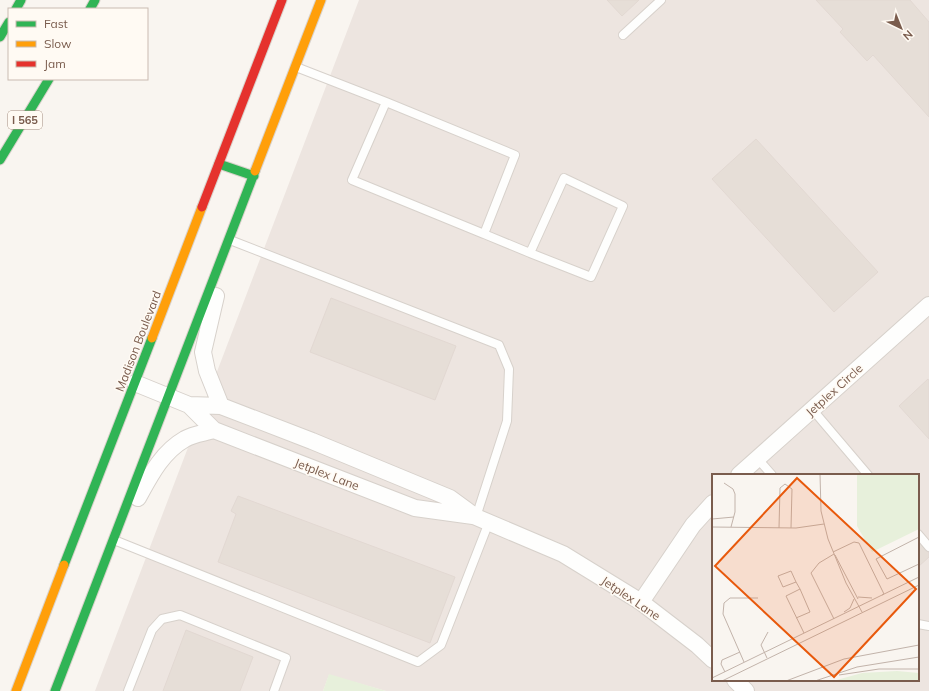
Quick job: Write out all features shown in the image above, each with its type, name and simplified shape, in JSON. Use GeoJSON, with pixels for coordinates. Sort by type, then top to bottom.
{"type":"FeatureCollection","features":[{"type":"Feature","properties":{"kind":"main road","name":"Madison Boulevard"},"geometry":{"type":"LineString","coordinates":[[16,691],[282,0]]}},
{"type":"Feature","properties":{"kind":"main road"},"geometry":{"type":"LineString","coordinates":[[55,691],[321,0]]}},
{"type":"Feature","properties":{"kind":"main road"},"geometry":{"type":"LineString","coordinates":[[0,37],[8,24]]}},
{"type":"Feature","properties":{"kind":"main road","name":"I 565"},"geometry":{"type":"LineString","coordinates":[[0,160],[48,80]]}},
{"type":"Feature","properties":{"kind":"main road"},"geometry":{"type":"LineString","coordinates":[[219,164],[254,176]]}},
{"type":"Feature","properties":{"kind":"street"},"geometry":{"type":"LineString","coordinates":[[220,406],[206,371],[203,352],[229,239]]}},
{"type":"Feature","properties":{"kind":"street","name":"Jetplex Circle"},"geometry":{"type":"LineString","coordinates":[[740,474],[929,304]]}},
{"type":"Feature","properties":{"kind":"street","name":"Jetplex Lane"},"geometry":{"type":"LineString","coordinates":[[135,383],[189,405],[220,406],[312,441],[450,498],[483,519],[563,554],[640,602],[697,645],[712,659]]}},
{"type":"Feature","properties":{"kind":"street","name":"Jetplex Lane"},"geometry":{"type":"LineString","coordinates":[[189,405],[214,430],[415,508],[483,519]]}},
{"type":"Feature","properties":{"kind":"street"},"geometry":{"type":"LineString","coordinates":[[114,540],[154,470],[169,450],[186,438],[214,430]]}},
{"type":"Feature","properties":{"kind":"street"},"geometry":{"type":"LineString","coordinates":[[640,602],[693,525],[712,504]]}},
{"type":"Feature","properties":{"kind":"street"},"geometry":{"type":"LineString","coordinates":[[736,681],[746,691]]}},
{"type":"Feature","properties":{"kind":"lane"},"geometry":{"type":"LineString","coordinates":[[623,35],[661,0]]}},
{"type":"Feature","properties":{"kind":"lane"},"geometry":{"type":"LineString","coordinates":[[295,67],[386,102],[515,155],[484,234]]}},
{"type":"Feature","properties":{"kind":"lane"},"geometry":{"type":"LineString","coordinates":[[386,102],[352,180],[530,253],[591,277],[624,206],[564,178],[530,253]]}},
{"type":"Feature","properties":{"kind":"lane"},"geometry":{"type":"LineString","coordinates":[[114,540],[418,662],[441,645],[483,519],[507,421],[510,369],[499,345],[229,239]]}},
{"type":"Feature","properties":{"kind":"lane"},"geometry":{"type":"LineString","coordinates":[[812,410],[867,474]]}},
{"type":"Feature","properties":{"kind":"lane"},"geometry":{"type":"LineString","coordinates":[[757,458],[771,474]]}},
{"type":"Feature","properties":{"kind":"lane"},"geometry":{"type":"LineString","coordinates":[[919,535],[929,547]]}},
{"type":"Feature","properties":{"kind":"lane"},"geometry":{"type":"LineString","coordinates":[[128,691],[152,630],[162,619],[180,615],[286,658],[274,691]]}},
{"type":"Feature","properties":{"kind":"lane"},"geometry":{"type":"LineString","coordinates":[[919,624],[929,626]]}},
{"type":"Feature","properties":{"kind":"shaded area"},"geometry":{"type":"Polygon","coordinates":[[[359,0],[929,0],[929,691],[386,691],[329,675],[323,691],[95,691],[359,0]]]}},
{"type":"Feature","properties":{"kind":"green space"},"geometry":{"type":"Polygon","coordinates":[[[329,674],[386,691],[323,691],[329,674]]]}},
{"type":"Feature","properties":{"kind":"building"},"geometry":{"type":"Polygon","coordinates":[[[607,0],[639,0],[622,16],[607,0]]]}},
{"type":"Feature","properties":{"kind":"building"},"geometry":{"type":"Polygon","coordinates":[[[816,0],[910,0],[929,22],[929,117],[873,55],[867,61],[840,32],[843,29],[816,0]]]}},
{"type":"Feature","properties":{"kind":"building"},"geometry":{"type":"Polygon","coordinates":[[[756,139],[878,272],[834,312],[712,179],[756,139]]]}},
{"type":"Feature","properties":{"kind":"building"},"geometry":{"type":"Polygon","coordinates":[[[331,298],[456,346],[435,400],[310,352],[331,298]]]}},
{"type":"Feature","properties":{"kind":"building"},"geometry":{"type":"Polygon","coordinates":[[[928,379],[929,381],[929,439],[899,406],[928,379]]]}},
{"type":"Feature","properties":{"kind":"building"},"geometry":{"type":"Polygon","coordinates":[[[238,496],[455,577],[430,643],[218,562],[236,514],[231,511],[238,496]]]}},
{"type":"Feature","properties":{"kind":"building"},"geometry":{"type":"Polygon","coordinates":[[[919,541],[929,553],[929,557],[919,566],[919,541]]]}},
{"type":"Feature","properties":{"kind":"building"},"geometry":{"type":"Polygon","coordinates":[[[186,630],[253,657],[240,691],[163,691],[186,630]]]}},
{"type":"Feature","properties":{"kind":"traffic: fast"},"geometry":{"type":"LineString","coordinates":[[17,8],[21,0]]}},
{"type":"Feature","properties":{"kind":"traffic: fast"},"geometry":{"type":"LineString","coordinates":[[91,8],[95,0]]}},
{"type":"Feature","properties":{"kind":"traffic: fast"},"geometry":{"type":"LineString","coordinates":[[0,37],[8,24]]}},
{"type":"Feature","properties":{"kind":"traffic: fast"},"geometry":{"type":"LineString","coordinates":[[0,160],[48,80]]}},
{"type":"Feature","properties":{"kind":"traffic: fast"},"geometry":{"type":"LineString","coordinates":[[219,164],[254,176]]}},
{"type":"Feature","properties":{"kind":"traffic: fast"},"geometry":{"type":"LineString","coordinates":[[55,691],[255,171]]}},
{"type":"Feature","properties":{"kind":"traffic: fast"},"geometry":{"type":"LineString","coordinates":[[64,565],[152,338]]}},
{"type":"Feature","properties":{"kind":"traffic: slow"},"geometry":{"type":"LineString","coordinates":[[255,171],[321,0]]}},
{"type":"Feature","properties":{"kind":"traffic: slow"},"geometry":{"type":"LineString","coordinates":[[152,338],[202,207]]}},
{"type":"Feature","properties":{"kind":"traffic: slow"},"geometry":{"type":"LineString","coordinates":[[16,691],[64,565]]}},
{"type":"Feature","properties":{"kind":"traffic: jam"},"geometry":{"type":"LineString","coordinates":[[202,207],[282,0]]}}]}
